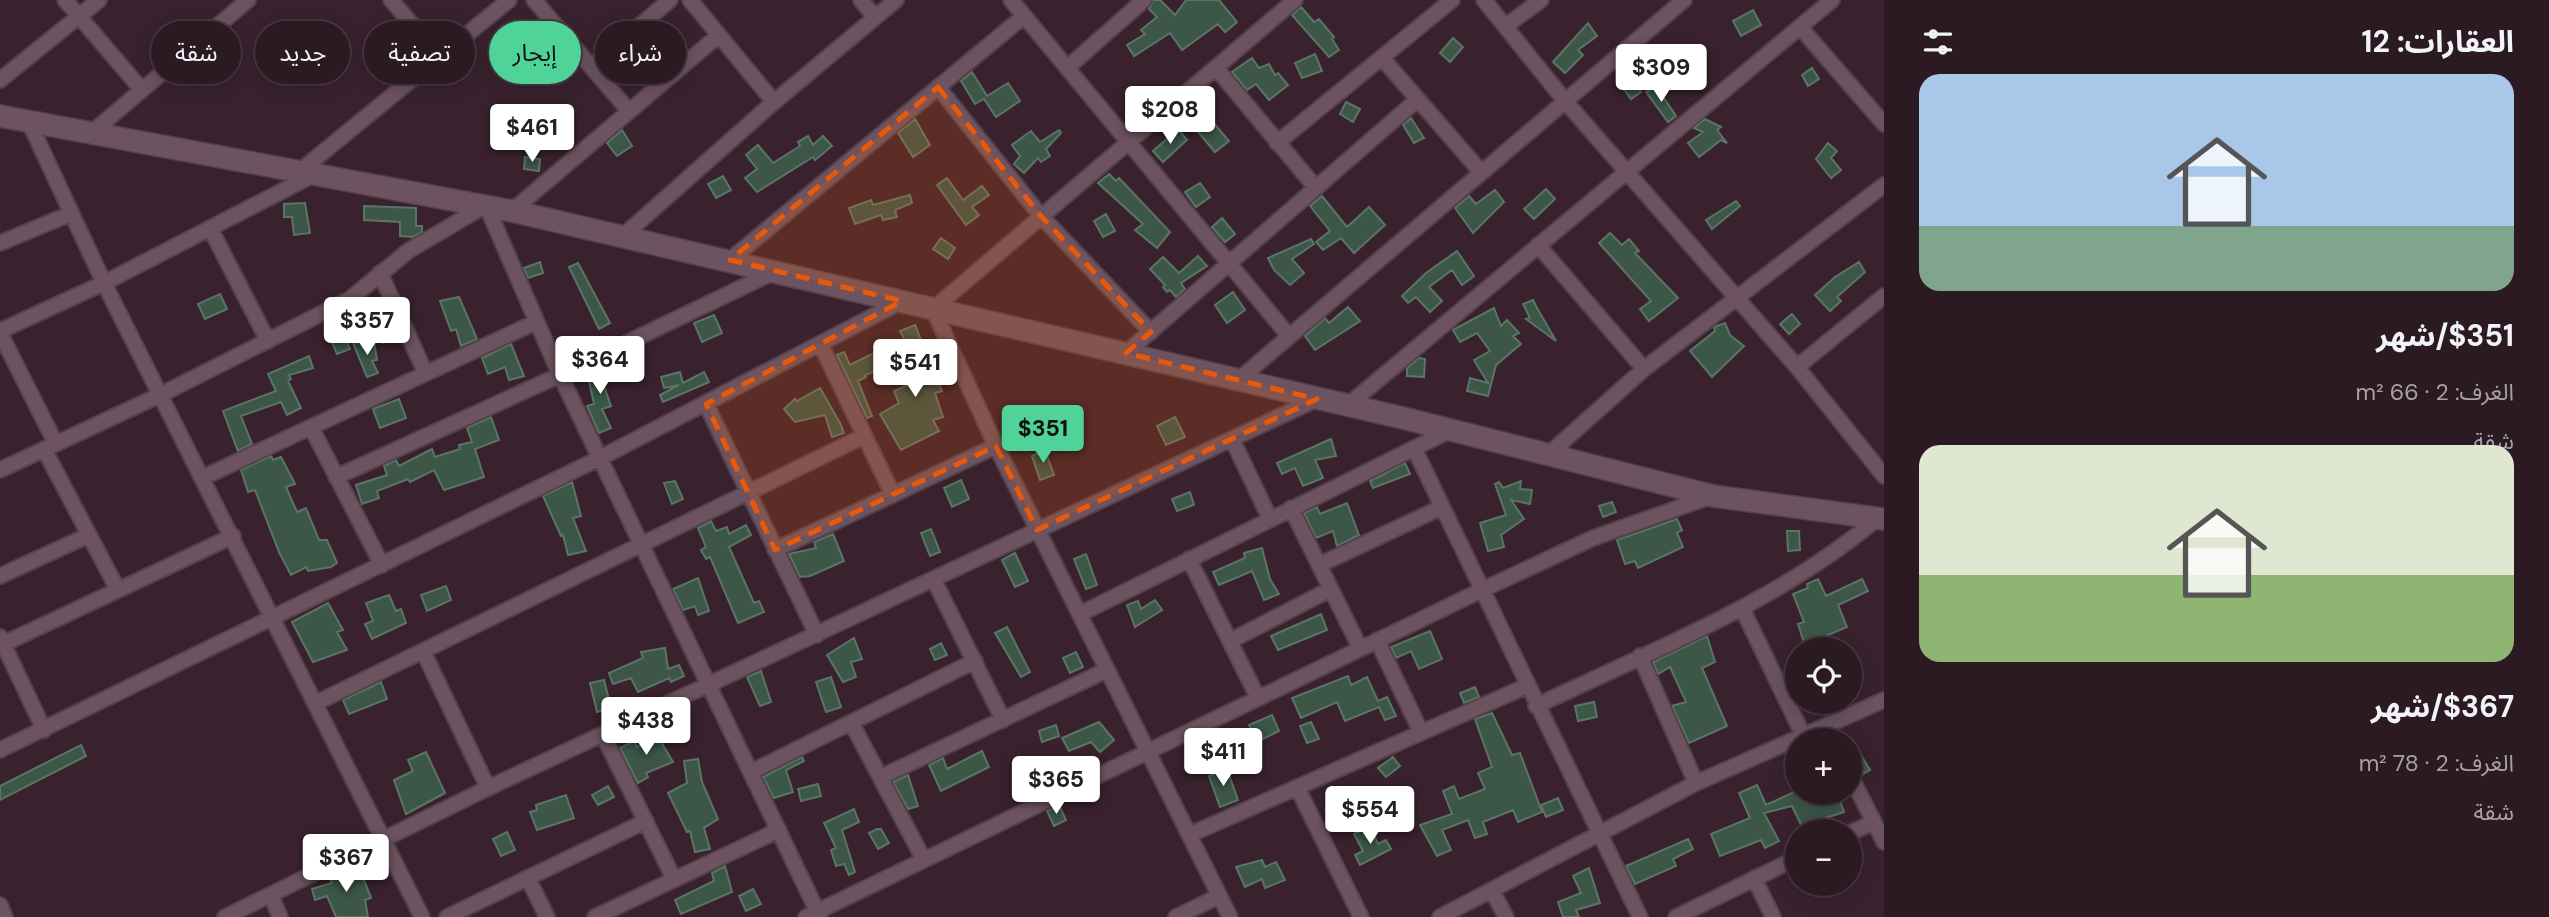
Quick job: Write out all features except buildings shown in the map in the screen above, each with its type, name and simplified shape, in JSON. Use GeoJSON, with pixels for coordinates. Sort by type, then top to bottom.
{"type":"FeatureCollection","features":[{"type":"Feature","properties":{"kind":"street"},"geometry":{"type":"LineString","coordinates":[[65,0],[142,90]]}},
{"type":"Feature","properties":{"kind":"street"},"geometry":{"type":"LineString","coordinates":[[0,80],[99,0]]}},
{"type":"Feature","properties":{"kind":"street"},"geometry":{"type":"LineString","coordinates":[[90,134],[248,0]]}},
{"type":"Feature","properties":{"kind":"street"},"geometry":{"type":"LineString","coordinates":[[391,0],[409,21]]}},
{"type":"Feature","properties":{"kind":"street"},"geometry":{"type":"LineString","coordinates":[[475,28],[509,0]]}},
{"type":"Feature","properties":{"kind":"street"},"geometry":{"type":"LineString","coordinates":[[534,0],[629,111]]}},
{"type":"Feature","properties":{"kind":"street"},"geometry":{"type":"LineString","coordinates":[[591,67],[670,0]]}},
{"type":"Feature","properties":{"kind":"street"},"geometry":{"type":"LineString","coordinates":[[690,0],[774,102]]}},
{"type":"Feature","properties":{"kind":"street"},"geometry":{"type":"LineString","coordinates":[[861,0],[875,17]]}},
{"type":"Feature","properties":{"kind":"street"},"geometry":{"type":"LineString","coordinates":[[623,236],[774,102],[896,0]]}},
{"type":"Feature","properties":{"kind":"street"},"geometry":{"type":"LineString","coordinates":[[1011,0],[1289,336]]}},
{"type":"Feature","properties":{"kind":"street"},"geometry":{"type":"LineString","coordinates":[[1067,68],[1144,0]]}},
{"type":"Feature","properties":{"kind":"street"},"geometry":{"type":"LineString","coordinates":[[933,310],[1040,215],[1128,144],[1295,0]]}},
{"type":"Feature","properties":{"kind":"street"},"geometry":{"type":"LineString","coordinates":[[1277,143],[1452,0]]}},
{"type":"Feature","properties":{"kind":"street"},"geometry":{"type":"LineString","coordinates":[[1484,0],[1564,101],[1797,367],[1884,476]]}},
{"type":"Feature","properties":{"kind":"street"},"geometry":{"type":"LineString","coordinates":[[1506,26],[1541,0]]}},
{"type":"Feature","properties":{"kind":"street"},"geometry":{"type":"LineString","coordinates":[[1237,381],[1684,0]]}},
{"type":"Feature","properties":{"kind":"street"},"geometry":{"type":"LineString","coordinates":[[1348,405],[1832,0]]}},
{"type":"Feature","properties":{"kind":"street"},"geometry":{"type":"LineString","coordinates":[[730,260],[1024,16]]}},
{"type":"Feature","properties":{"kind":"street"},"geometry":{"type":"LineString","coordinates":[[1800,27],[1884,124]]}},
{"type":"Feature","properties":{"kind":"street"},"geometry":{"type":"LineString","coordinates":[[512,211],[719,35]]}},
{"type":"Feature","properties":{"kind":"street"},"geometry":{"type":"LineString","coordinates":[[1382,58],[1480,172]]}},
{"type":"Feature","properties":{"kind":"street"},"geometry":{"type":"LineString","coordinates":[[1216,68],[1316,188]]}},
{"type":"Feature","properties":{"kind":"street"},"geometry":{"type":"LineString","coordinates":[[118,590],[89,535],[0,332],[104,283],[308,173],[409,84]]}},
{"type":"Feature","properties":{"kind":"street"},"geometry":{"type":"LineString","coordinates":[[938,87],[1040,215],[1150,332]]}},
{"type":"Feature","properties":{"kind":"street"},"geometry":{"type":"LineString","coordinates":[[1126,354],[1418,100]]}},
{"type":"Feature","properties":{"kind":"street"},"geometry":{"type":"LineString","coordinates":[[0,116],[486,205],[1348,405],[1550,453],[1713,496],[1882,518]]}},
{"type":"Feature","properties":{"kind":"street"},"geometry":{"type":"LineString","coordinates":[[29,122],[104,283],[204,477],[422,917]]}},
{"type":"Feature","properties":{"kind":"street"},"geometry":{"type":"LineString","coordinates":[[1550,453],[1644,369],[1884,185]]}},
{"type":"Feature","properties":{"kind":"street"},"geometry":{"type":"LineString","coordinates":[[0,470],[162,394],[350,299],[408,251],[486,205]]}},
{"type":"Feature","properties":{"kind":"street"},"geometry":{"type":"LineString","coordinates":[[486,205],[560,375],[711,685],[779,830],[814,915],[1147,751],[1593,538],[1713,496]]}},
{"type":"Feature","properties":{"kind":"street"},"geometry":{"type":"LineString","coordinates":[[0,243],[70,214]]}},
{"type":"Feature","properties":{"kind":"street"},"geometry":{"type":"LineString","coordinates":[[210,228],[268,341]]}},
{"type":"Feature","properties":{"kind":"street"},"geometry":{"type":"LineString","coordinates":[[1538,245],[1644,369]]}},
{"type":"Feature","properties":{"kind":"street"},"geometry":{"type":"LineString","coordinates":[[337,477],[560,375],[776,271]]}},
{"type":"Feature","properties":{"kind":"street"},"geometry":{"type":"LineString","coordinates":[[380,273],[425,372]]}},
{"type":"Feature","properties":{"kind":"street"},"geometry":{"type":"LineString","coordinates":[[1797,367],[1884,296]]}},
{"type":"Feature","properties":{"kind":"street"},"geometry":{"type":"LineString","coordinates":[[0,750],[600,458],[902,302]]}},
{"type":"Feature","properties":{"kind":"street"},"geometry":{"type":"LineString","coordinates":[[933,310],[1037,530],[1230,917]]}},
{"type":"Feature","properties":{"kind":"street"},"geometry":{"type":"LineString","coordinates":[[204,477],[536,322]]}},
{"type":"Feature","properties":{"kind":"street"},"geometry":{"type":"LineString","coordinates":[[821,345],[893,495]]}},
{"type":"Feature","properties":{"kind":"street"},"geometry":{"type":"LineString","coordinates":[[225,917],[488,788],[1317,399]]}},
{"type":"Feature","properties":{"kind":"street"},"geometry":{"type":"LineString","coordinates":[[706,404],[817,635]]}},
{"type":"Feature","properties":{"kind":"street"},"geometry":{"type":"LineString","coordinates":[[311,427],[382,565]]}},
{"type":"Feature","properties":{"kind":"street"},"geometry":{"type":"LineString","coordinates":[[1080,614],[1451,430]]}},
{"type":"Feature","properties":{"kind":"street"},"geometry":{"type":"LineString","coordinates":[[316,703],[863,436]]}},
{"type":"Feature","properties":{"kind":"street"},"geometry":{"type":"LineString","coordinates":[[1232,439],[1270,519]]}},
{"type":"Feature","properties":{"kind":"street"},"geometry":{"type":"LineString","coordinates":[[775,550],[996,446]]}},
{"type":"Feature","properties":{"kind":"street"},"geometry":{"type":"LineString","coordinates":[[1414,448],[1640,917]]}},
{"type":"Feature","properties":{"kind":"street"},"geometry":{"type":"LineString","coordinates":[[1320,565],[1442,507]]}},
{"type":"Feature","properties":{"kind":"street"},"geometry":{"type":"LineString","coordinates":[[1291,508],[1360,648]]}},
{"type":"Feature","properties":{"kind":"street"},"geometry":{"type":"LineString","coordinates":[[1536,706],[1742,608],[1840,551],[1882,518]]}},
{"type":"Feature","properties":{"kind":"street"},"geometry":{"type":"LineString","coordinates":[[0,576],[89,535]]}},
{"type":"Feature","properties":{"kind":"street"},"geometry":{"type":"LineString","coordinates":[[44,730],[2,641],[233,536]]}},
{"type":"Feature","properties":{"kind":"street"},"geometry":{"type":"LineString","coordinates":[[1189,559],[1258,698]]}},
{"type":"Feature","properties":{"kind":"street"},"geometry":{"type":"LineString","coordinates":[[934,580],[1003,720]]}},
{"type":"Feature","properties":{"kind":"street"},"geometry":{"type":"LineString","coordinates":[[1230,641],[1331,589]]}},
{"type":"Feature","properties":{"kind":"street"},"geometry":{"type":"LineString","coordinates":[[1742,608],[1800,728]]}},
{"type":"Feature","properties":{"kind":"street"},"geometry":{"type":"LineString","coordinates":[[1377,640],[1421,732]]}},
{"type":"Feature","properties":{"kind":"street"},"geometry":{"type":"LineString","coordinates":[[423,651],[488,788]]}},
{"type":"Feature","properties":{"kind":"street"},"geometry":{"type":"LineString","coordinates":[[1640,656],[1696,783]]}},
{"type":"Feature","properties":{"kind":"street"},"geometry":{"type":"LineString","coordinates":[[751,772],[975,661]]}},
{"type":"Feature","properties":{"kind":"street"},"geometry":{"type":"LineString","coordinates":[[881,778],[1107,670]]}},
{"type":"Feature","properties":{"kind":"street"},"geometry":{"type":"LineString","coordinates":[[1189,835],[1527,686]]}},
{"type":"Feature","properties":{"kind":"street"},"geometry":{"type":"LineString","coordinates":[[1820,728],[1884,700]]}},
{"type":"Feature","properties":{"kind":"street"},"geometry":{"type":"LineString","coordinates":[[852,723],[924,860]]}},
{"type":"Feature","properties":{"kind":"street"},"geometry":{"type":"LineString","coordinates":[[603,735],[674,879]]}},
{"type":"Feature","properties":{"kind":"street"},"geometry":{"type":"LineString","coordinates":[[1440,917],[1696,783],[1785,743]]}},
{"type":"Feature","properties":{"kind":"street"},"geometry":{"type":"LineString","coordinates":[[1297,787],[1361,917]]}},
{"type":"Feature","properties":{"kind":"street"},"geometry":{"type":"LineString","coordinates":[[1862,802],[1871,823],[1884,842]]}},
{"type":"Feature","properties":{"kind":"street"},"geometry":{"type":"LineString","coordinates":[[447,917],[646,821]]}},
{"type":"Feature","properties":{"kind":"street"},"geometry":{"type":"LineString","coordinates":[[1862,827],[1871,823]]}},
{"type":"Feature","properties":{"kind":"street"},"geometry":{"type":"LineString","coordinates":[[595,917],[779,830]]}},
{"type":"Feature","properties":{"kind":"street"},"geometry":{"type":"LineString","coordinates":[[1676,917],[1785,864]]}},
{"type":"Feature","properties":{"kind":"street"},"geometry":{"type":"LineString","coordinates":[[528,878],[547,917]]}},
{"type":"Feature","properties":{"kind":"street"},"geometry":{"type":"LineString","coordinates":[[1754,878],[1773,917]]}},
{"type":"Feature","properties":{"kind":"street"},"geometry":{"type":"LineString","coordinates":[[1492,891],[1506,917]]}},
{"type":"Feature","properties":{"kind":"street"},"geometry":{"type":"LineString","coordinates":[[271,895],[280,917]]}},
{"type":"Feature","properties":{"kind":"street"},"geometry":{"type":"LineString","coordinates":[[1176,917],[1219,896]]}},
{"type":"Feature","properties":{"kind":"street"},"geometry":{"type":"LineString","coordinates":[[0,905],[5,917]]}},
{"type":"Feature","properties":{"kind":"highlighted area"},"geometry":{"type":"Polygon","coordinates":[[[938,87],[1040,215],[1151,332],[1126,353],[1317,399],[1037,530],[996,446],[775,550],[706,404],[902,301],[730,260],[938,87]]]}}]}
